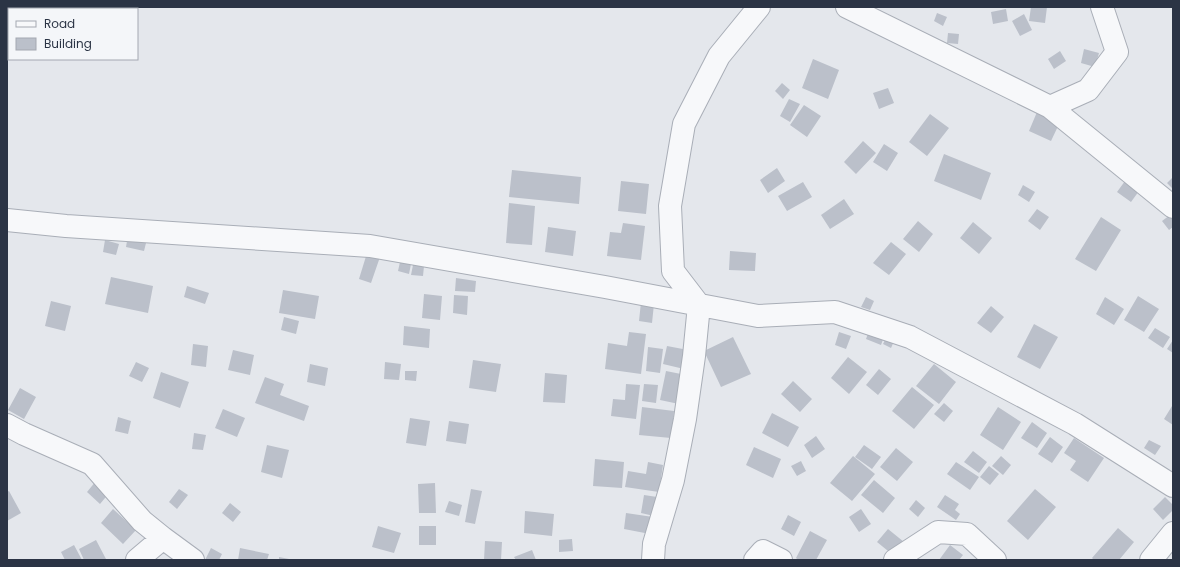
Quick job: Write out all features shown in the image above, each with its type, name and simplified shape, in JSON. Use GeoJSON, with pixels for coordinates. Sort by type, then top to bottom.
{"type":"FeatureCollection","features":[{"type":"Feature","properties":{"kind":"street"},"geometry":{"type":"LineString","coordinates":[[653,560],[654,544],[673,480],[685,419],[694,356],[699,305],[673,271],[670,206],[684,124],[719,56],[759,7]]}},
{"type":"Feature","properties":{"kind":"street"},"geometry":{"type":"LineString","coordinates":[[847,7],[1050,107],[1173,207]]}},
{"type":"Feature","properties":{"kind":"street"},"geometry":{"type":"LineString","coordinates":[[1050,107],[1088,90],[1117,52],[1102,7]]}},
{"type":"Feature","properties":{"kind":"street"},"geometry":{"type":"LineString","coordinates":[[7,220],[66,226],[370,246],[612,288],[758,316],[835,312],[910,337],[1075,424],[1173,486]]}},
{"type":"Feature","properties":{"kind":"street"},"geometry":{"type":"LineString","coordinates":[[7,425],[92,464],[142,521],[193,560]]}},
{"type":"Feature","properties":{"kind":"street"},"geometry":{"type":"LineString","coordinates":[[895,560],[938,532],[967,534],[995,560]]}},
{"type":"Feature","properties":{"kind":"street"},"geometry":{"type":"LineString","coordinates":[[1151,560],[1173,533]]}},
{"type":"Feature","properties":{"kind":"street"},"geometry":{"type":"LineString","coordinates":[[137,560],[163,538]]}},
{"type":"Feature","properties":{"kind":"street"},"geometry":{"type":"LineString","coordinates":[[755,560],[763,551],[781,560]]}},
{"type":"Feature","properties":{"kind":"building"},"geometry":{"type":"Polygon","coordinates":[[[1031,7],[1047,7],[1045,23],[1029,21],[1031,7]]]}},
{"type":"Feature","properties":{"kind":"building"},"geometry":{"type":"Polygon","coordinates":[[[1006,9],[1008,21],[993,24],[991,12],[1006,9]]]}},
{"type":"Feature","properties":{"kind":"building"},"geometry":{"type":"Polygon","coordinates":[[[937,13],[947,17],[943,26],[934,21],[937,13]]]}},
{"type":"Feature","properties":{"kind":"building"},"geometry":{"type":"Polygon","coordinates":[[[1024,14],[1032,30],[1020,36],[1012,21],[1024,14]]]}},
{"type":"Feature","properties":{"kind":"building"},"geometry":{"type":"Polygon","coordinates":[[[948,33],[959,34],[958,44],[947,43],[948,33]]]}},
{"type":"Feature","properties":{"kind":"building"},"geometry":{"type":"Polygon","coordinates":[[[1084,49],[1099,53],[1095,67],[1081,63],[1084,49]]]}},
{"type":"Feature","properties":{"kind":"building"},"geometry":{"type":"Polygon","coordinates":[[[1060,51],[1066,61],[1054,69],[1048,59],[1060,51]]]}},
{"type":"Feature","properties":{"kind":"building"},"geometry":{"type":"Polygon","coordinates":[[[813,59],[839,70],[828,99],[802,88],[813,59]]]}},
{"type":"Feature","properties":{"kind":"building"},"geometry":{"type":"Polygon","coordinates":[[[782,83],[790,90],[783,99],[775,91],[782,83]]]}},
{"type":"Feature","properties":{"kind":"building"},"geometry":{"type":"Polygon","coordinates":[[[888,88],[894,103],[879,109],[873,93],[888,88]]]}},
{"type":"Feature","properties":{"kind":"building"},"geometry":{"type":"Polygon","coordinates":[[[789,99],[800,104],[790,122],[780,116],[789,99]]]}},
{"type":"Feature","properties":{"kind":"building"},"geometry":{"type":"Polygon","coordinates":[[[804,105],[821,116],[807,137],[790,125],[804,105]]]}},
{"type":"Feature","properties":{"kind":"building"},"geometry":{"type":"Polygon","coordinates":[[[1037,112],[1060,122],[1051,141],[1029,131],[1037,112]]]}},
{"type":"Feature","properties":{"kind":"building"},"geometry":{"type":"Polygon","coordinates":[[[930,114],[949,128],[927,156],[909,142],[930,114]]]}},
{"type":"Feature","properties":{"kind":"building"},"geometry":{"type":"Polygon","coordinates":[[[863,141],[876,153],[856,174],[844,162],[863,141]]]}},
{"type":"Feature","properties":{"kind":"building"},"geometry":{"type":"Polygon","coordinates":[[[884,144],[898,153],[887,171],[873,162],[884,144]]]}},
{"type":"Feature","properties":{"kind":"building"},"geometry":{"type":"Polygon","coordinates":[[[944,154],[991,173],[981,200],[934,181],[944,154]]]}},
{"type":"Feature","properties":{"kind":"building"},"geometry":{"type":"Polygon","coordinates":[[[777,168],[785,181],[768,193],[760,180],[777,168]]]}},
{"type":"Feature","properties":{"kind":"building"},"geometry":{"type":"Polygon","coordinates":[[[512,170],[581,177],[579,204],[509,197],[512,170]]]}},
{"type":"Feature","properties":{"kind":"building"},"geometry":{"type":"Polygon","coordinates":[[[1173,177],[1173,189],[1167,183],[1173,177]]]}},
{"type":"Feature","properties":{"kind":"building"},"geometry":{"type":"Polygon","coordinates":[[[621,181],[649,184],[646,214],[618,211],[621,181]]]}},
{"type":"Feature","properties":{"kind":"building"},"geometry":{"type":"Polygon","coordinates":[[[1125,181],[1139,191],[1131,202],[1117,192],[1125,181]]]}},
{"type":"Feature","properties":{"kind":"building"},"geometry":{"type":"Polygon","coordinates":[[[803,182],[812,197],[787,211],[778,196],[803,182]]]}},
{"type":"Feature","properties":{"kind":"building"},"geometry":{"type":"Polygon","coordinates":[[[1023,185],[1035,192],[1029,202],[1018,195],[1023,185]]]}},
{"type":"Feature","properties":{"kind":"building"},"geometry":{"type":"Polygon","coordinates":[[[844,199],[854,214],[830,229],[821,215],[844,199]]]}},
{"type":"Feature","properties":{"kind":"building"},"geometry":{"type":"Polygon","coordinates":[[[509,203],[535,206],[532,245],[506,243],[509,203]]]}},
{"type":"Feature","properties":{"kind":"building"},"geometry":{"type":"Polygon","coordinates":[[[1037,209],[1049,217],[1040,230],[1028,221],[1037,209]]]}},
{"type":"Feature","properties":{"kind":"building"},"geometry":{"type":"Polygon","coordinates":[[[1170,215],[1173,218],[1173,227],[1169,230],[1162,221],[1170,215]]]}},
{"type":"Feature","properties":{"kind":"building"},"geometry":{"type":"Polygon","coordinates":[[[1101,217],[1121,230],[1096,271],[1075,259],[1101,217]]]}},
{"type":"Feature","properties":{"kind":"building"},"geometry":{"type":"Polygon","coordinates":[[[918,221],[933,234],[919,252],[903,239],[918,221]]]}},
{"type":"Feature","properties":{"kind":"building"},"geometry":{"type":"Polygon","coordinates":[[[973,222],[992,238],[979,254],[960,238],[973,222]]]}},
{"type":"Feature","properties":{"kind":"building"},"geometry":{"type":"Polygon","coordinates":[[[623,223],[645,226],[641,260],[607,256],[610,232],[621,233],[623,223]]]}},
{"type":"Feature","properties":{"kind":"building"},"geometry":{"type":"Polygon","coordinates":[[[548,227],[576,231],[573,256],[545,252],[548,227]]]}},
{"type":"Feature","properties":{"kind":"building"},"geometry":{"type":"Polygon","coordinates":[[[128,235],[147,239],[144,251],[126,247],[128,235]]]}},
{"type":"Feature","properties":{"kind":"building"},"geometry":{"type":"Polygon","coordinates":[[[105,240],[119,244],[116,255],[103,252],[105,240]]]}},
{"type":"Feature","properties":{"kind":"building"},"geometry":{"type":"Polygon","coordinates":[[[891,242],[906,254],[889,275],[873,263],[891,242]]]}},
{"type":"Feature","properties":{"kind":"building"},"geometry":{"type":"Polygon","coordinates":[[[730,251],[756,253],[755,271],[729,270],[730,251]]]}},
{"type":"Feature","properties":{"kind":"building"},"geometry":{"type":"Polygon","coordinates":[[[367,253],[380,257],[371,283],[359,279],[367,253]]]}},
{"type":"Feature","properties":{"kind":"building"},"geometry":{"type":"Polygon","coordinates":[[[400,262],[411,264],[409,274],[398,271],[400,262]]]}},
{"type":"Feature","properties":{"kind":"building"},"geometry":{"type":"Polygon","coordinates":[[[413,265],[424,266],[423,276],[411,275],[413,265]]]}},
{"type":"Feature","properties":{"kind":"building"},"geometry":{"type":"Polygon","coordinates":[[[111,277],[153,286],[148,313],[105,304],[111,277]]]}},
{"type":"Feature","properties":{"kind":"building"},"geometry":{"type":"Polygon","coordinates":[[[456,278],[476,281],[475,292],[455,291],[456,278]]]}},
{"type":"Feature","properties":{"kind":"building"},"geometry":{"type":"Polygon","coordinates":[[[187,286],[209,293],[205,304],[184,297],[187,286]]]}},
{"type":"Feature","properties":{"kind":"building"},"geometry":{"type":"Polygon","coordinates":[[[283,290],[319,296],[315,319],[279,313],[283,290]]]}},
{"type":"Feature","properties":{"kind":"building"},"geometry":{"type":"Polygon","coordinates":[[[424,294],[442,296],[440,320],[422,318],[424,294]]]}},
{"type":"Feature","properties":{"kind":"building"},"geometry":{"type":"Polygon","coordinates":[[[454,295],[468,296],[467,315],[453,313],[454,295]]]}},
{"type":"Feature","properties":{"kind":"building"},"geometry":{"type":"Polygon","coordinates":[[[1138,296],[1159,309],[1144,332],[1124,320],[1138,296]]]}},
{"type":"Feature","properties":{"kind":"building"},"geometry":{"type":"Polygon","coordinates":[[[866,297],[874,301],[870,310],[861,307],[866,297]]]}},
{"type":"Feature","properties":{"kind":"building"},"geometry":{"type":"Polygon","coordinates":[[[1105,297],[1124,309],[1114,325],[1096,314],[1105,297]]]}},
{"type":"Feature","properties":{"kind":"building"},"geometry":{"type":"Polygon","coordinates":[[[51,301],[71,306],[65,331],[45,326],[51,301]]]}},
{"type":"Feature","properties":{"kind":"building"},"geometry":{"type":"Polygon","coordinates":[[[641,302],[654,304],[652,323],[639,321],[641,302]]]}},
{"type":"Feature","properties":{"kind":"building"},"geometry":{"type":"Polygon","coordinates":[[[991,306],[1004,317],[991,333],[977,323],[991,306]]]}},
{"type":"Feature","properties":{"kind":"building"},"geometry":{"type":"Polygon","coordinates":[[[284,317],[299,321],[296,334],[281,330],[284,317]]]}},
{"type":"Feature","properties":{"kind":"building"},"geometry":{"type":"Polygon","coordinates":[[[1034,324],[1058,337],[1040,369],[1017,357],[1034,324]]]}},
{"type":"Feature","properties":{"kind":"building"},"geometry":{"type":"Polygon","coordinates":[[[404,326],[430,329],[429,348],[403,345],[404,326]]]}},
{"type":"Feature","properties":{"kind":"building"},"geometry":{"type":"Polygon","coordinates":[[[870,328],[885,334],[881,345],[866,339],[870,328]]]}},
{"type":"Feature","properties":{"kind":"building"},"geometry":{"type":"Polygon","coordinates":[[[1155,328],[1170,337],[1163,348],[1148,338],[1155,328]]]}},
{"type":"Feature","properties":{"kind":"building"},"geometry":{"type":"Polygon","coordinates":[[[629,332],[646,334],[641,374],[605,369],[608,343],[627,346],[629,332]]]}},
{"type":"Feature","properties":{"kind":"building"},"geometry":{"type":"Polygon","coordinates":[[[839,332],[851,336],[846,349],[835,345],[839,332]]]}},
{"type":"Feature","properties":{"kind":"building"},"geometry":{"type":"Polygon","coordinates":[[[887,336],[895,339],[891,348],[883,344],[887,336]]]}},
{"type":"Feature","properties":{"kind":"building"},"geometry":{"type":"Polygon","coordinates":[[[733,337],[751,374],[721,387],[704,351],[733,337]]]}},
{"type":"Feature","properties":{"kind":"building"},"geometry":{"type":"Polygon","coordinates":[[[1173,340],[1173,353],[1167,349],[1173,340]]]}},
{"type":"Feature","properties":{"kind":"building"},"geometry":{"type":"Polygon","coordinates":[[[193,344],[208,346],[206,367],[191,365],[193,344]]]}},
{"type":"Feature","properties":{"kind":"building"},"geometry":{"type":"Polygon","coordinates":[[[667,346],[688,350],[684,369],[663,364],[667,346]]]}},
{"type":"Feature","properties":{"kind":"building"},"geometry":{"type":"Polygon","coordinates":[[[648,347],[663,349],[660,373],[646,371],[648,347]]]}},
{"type":"Feature","properties":{"kind":"building"},"geometry":{"type":"Polygon","coordinates":[[[233,350],[254,355],[250,375],[228,370],[233,350]]]}},
{"type":"Feature","properties":{"kind":"building"},"geometry":{"type":"Polygon","coordinates":[[[848,357],[867,372],[849,394],[831,378],[848,357]]]}},
{"type":"Feature","properties":{"kind":"building"},"geometry":{"type":"Polygon","coordinates":[[[473,360],[501,364],[496,392],[469,388],[473,360]]]}},
{"type":"Feature","properties":{"kind":"building"},"geometry":{"type":"Polygon","coordinates":[[[136,362],[149,368],[142,382],[129,376],[136,362]]]}},
{"type":"Feature","properties":{"kind":"building"},"geometry":{"type":"Polygon","coordinates":[[[385,362],[401,364],[399,380],[384,379],[385,362]]]}},
{"type":"Feature","properties":{"kind":"building"},"geometry":{"type":"Polygon","coordinates":[[[310,364],[328,368],[325,386],[307,382],[310,364]]]}},
{"type":"Feature","properties":{"kind":"building"},"geometry":{"type":"Polygon","coordinates":[[[934,364],[956,382],[939,404],[916,386],[934,364]]]}},
{"type":"Feature","properties":{"kind":"building"},"geometry":{"type":"Polygon","coordinates":[[[879,369],[891,379],[878,395],[866,385],[879,369]]]}},
{"type":"Feature","properties":{"kind":"building"},"geometry":{"type":"Polygon","coordinates":[[[405,371],[417,371],[416,381],[405,380],[405,371]]]}},
{"type":"Feature","properties":{"kind":"building"},"geometry":{"type":"Polygon","coordinates":[[[666,371],[686,375],[679,404],[660,400],[666,371]]]}},
{"type":"Feature","properties":{"kind":"building"},"geometry":{"type":"Polygon","coordinates":[[[161,372],[189,382],[180,408],[153,398],[161,372]]]}},
{"type":"Feature","properties":{"kind":"building"},"geometry":{"type":"Polygon","coordinates":[[[545,373],[567,375],[565,403],[543,402],[545,373]]]}},
{"type":"Feature","properties":{"kind":"building"},"geometry":{"type":"Polygon","coordinates":[[[265,377],[284,384],[280,395],[309,406],[304,421],[255,403],[265,377]]]}},
{"type":"Feature","properties":{"kind":"building"},"geometry":{"type":"Polygon","coordinates":[[[793,381],[812,399],[800,412],[781,394],[793,381]]]}},
{"type":"Feature","properties":{"kind":"building"},"geometry":{"type":"Polygon","coordinates":[[[626,384],[640,385],[636,419],[611,416],[613,399],[625,400],[626,384]]]}},
{"type":"Feature","properties":{"kind":"building"},"geometry":{"type":"Polygon","coordinates":[[[644,384],[658,385],[656,403],[642,401],[644,384]]]}},
{"type":"Feature","properties":{"kind":"building"},"geometry":{"type":"Polygon","coordinates":[[[912,387],[934,405],[914,429],[892,411],[912,387]]]}},
{"type":"Feature","properties":{"kind":"building"},"geometry":{"type":"Polygon","coordinates":[[[20,388],[36,397],[24,419],[8,410],[20,388]]]}},
{"type":"Feature","properties":{"kind":"building"},"geometry":{"type":"Polygon","coordinates":[[[944,403],[953,411],[944,422],[934,414],[944,403]]]}},
{"type":"Feature","properties":{"kind":"building"},"geometry":{"type":"Polygon","coordinates":[[[1172,406],[1173,407],[1173,425],[1164,419],[1172,406]]]}},
{"type":"Feature","properties":{"kind":"building"},"geometry":{"type":"Polygon","coordinates":[[[642,407],[674,411],[671,438],[639,435],[642,407]]]}},
{"type":"Feature","properties":{"kind":"building"},"geometry":{"type":"Polygon","coordinates":[[[998,407],[1021,422],[1003,450],[980,435],[998,407]]]}},
{"type":"Feature","properties":{"kind":"building"},"geometry":{"type":"Polygon","coordinates":[[[223,409],[245,418],[237,437],[215,428],[223,409]]]}},
{"type":"Feature","properties":{"kind":"building"},"geometry":{"type":"Polygon","coordinates":[[[772,413],[799,427],[788,447],[762,433],[772,413]]]}},
{"type":"Feature","properties":{"kind":"building"},"geometry":{"type":"Polygon","coordinates":[[[118,417],[131,421],[128,434],[115,431],[118,417]]]}},
{"type":"Feature","properties":{"kind":"building"},"geometry":{"type":"Polygon","coordinates":[[[410,418],[430,421],[426,446],[406,443],[410,418]]]}},
{"type":"Feature","properties":{"kind":"building"},"geometry":{"type":"Polygon","coordinates":[[[449,421],[469,424],[466,444],[446,441],[449,421]]]}},
{"type":"Feature","properties":{"kind":"building"},"geometry":{"type":"Polygon","coordinates":[[[1032,422],[1047,433],[1037,448],[1021,438],[1032,422]]]}},
{"type":"Feature","properties":{"kind":"building"},"geometry":{"type":"Polygon","coordinates":[[[194,433],[206,435],[203,450],[192,449],[194,433]]]}},
{"type":"Feature","properties":{"kind":"building"},"geometry":{"type":"Polygon","coordinates":[[[816,436],[825,449],[812,458],[804,445],[816,436]]]}},
{"type":"Feature","properties":{"kind":"building"},"geometry":{"type":"Polygon","coordinates":[[[1050,437],[1063,447],[1052,463],[1038,454],[1050,437]]]}},
{"type":"Feature","properties":{"kind":"building"},"geometry":{"type":"Polygon","coordinates":[[[1074,438],[1104,458],[1088,482],[1070,470],[1076,461],[1064,453],[1074,438]]]}},
{"type":"Feature","properties":{"kind":"building"},"geometry":{"type":"Polygon","coordinates":[[[1149,440],[1161,446],[1155,455],[1144,448],[1149,440]]]}},
{"type":"Feature","properties":{"kind":"building"},"geometry":{"type":"Polygon","coordinates":[[[267,445],[289,450],[282,478],[261,472],[267,445]]]}},
{"type":"Feature","properties":{"kind":"building"},"geometry":{"type":"Polygon","coordinates":[[[864,445],[881,457],[872,469],[855,457],[864,445]]]}},
{"type":"Feature","properties":{"kind":"building"},"geometry":{"type":"Polygon","coordinates":[[[754,447],[781,459],[773,478],[746,465],[754,447]]]}},
{"type":"Feature","properties":{"kind":"building"},"geometry":{"type":"Polygon","coordinates":[[[896,448],[913,462],[897,481],[880,467],[896,448]]]}},
{"type":"Feature","properties":{"kind":"building"},"geometry":{"type":"Polygon","coordinates":[[[973,451],[987,462],[979,473],[964,462],[973,451]]]}},
{"type":"Feature","properties":{"kind":"building"},"geometry":{"type":"Polygon","coordinates":[[[853,456],[875,474],[852,501],[830,483],[853,456]]]}},
{"type":"Feature","properties":{"kind":"building"},"geometry":{"type":"Polygon","coordinates":[[[1001,456],[1011,465],[1003,475],[992,466],[1001,456]]]}},
{"type":"Feature","properties":{"kind":"building"},"geometry":{"type":"Polygon","coordinates":[[[595,459],[624,462],[622,488],[593,486],[595,459]]]}},
{"type":"Feature","properties":{"kind":"building"},"geometry":{"type":"Polygon","coordinates":[[[801,461],[806,471],[797,476],[791,466],[801,461]]]}},
{"type":"Feature","properties":{"kind":"building"},"geometry":{"type":"Polygon","coordinates":[[[648,462],[663,465],[659,492],[625,487],[628,471],[646,474],[648,462]]]}},
{"type":"Feature","properties":{"kind":"building"},"geometry":{"type":"Polygon","coordinates":[[[956,462],[979,477],[970,490],[947,474],[956,462]]]}},
{"type":"Feature","properties":{"kind":"building"},"geometry":{"type":"Polygon","coordinates":[[[989,466],[999,474],[990,485],[980,477],[989,466]]]}},
{"type":"Feature","properties":{"kind":"building"},"geometry":{"type":"Polygon","coordinates":[[[874,480],[895,498],[883,513],[861,495],[874,480]]]}},
{"type":"Feature","properties":{"kind":"building"},"geometry":{"type":"Polygon","coordinates":[[[96,481],[110,492],[100,504],[87,492],[96,481]]]}},
{"type":"Feature","properties":{"kind":"building"},"geometry":{"type":"Polygon","coordinates":[[[435,483],[436,513],[419,513],[418,484],[435,483]]]}},
{"type":"Feature","properties":{"kind":"building"},"geometry":{"type":"Polygon","coordinates":[[[179,489],[188,495],[177,509],[169,502],[179,489]]]}},
{"type":"Feature","properties":{"kind":"building"},"geometry":{"type":"Polygon","coordinates":[[[471,489],[482,491],[475,524],[465,522],[471,489]]]}},
{"type":"Feature","properties":{"kind":"building"},"geometry":{"type":"Polygon","coordinates":[[[1035,489],[1056,507],[1028,540],[1007,521],[1035,489]]]}},
{"type":"Feature","properties":{"kind":"building"},"geometry":{"type":"Polygon","coordinates":[[[9,491],[21,513],[7,521],[7,492],[9,491]]]}},
{"type":"Feature","properties":{"kind":"building"},"geometry":{"type":"Polygon","coordinates":[[[644,495],[657,497],[654,516],[641,513],[644,495]]]}},
{"type":"Feature","properties":{"kind":"building"},"geometry":{"type":"Polygon","coordinates":[[[945,495],[959,504],[955,510],[960,514],[956,520],[937,507],[945,495]]]}},
{"type":"Feature","properties":{"kind":"building"},"geometry":{"type":"Polygon","coordinates":[[[1165,497],[1173,505],[1173,510],[1163,520],[1153,509],[1165,497]]]}},
{"type":"Feature","properties":{"kind":"building"},"geometry":{"type":"Polygon","coordinates":[[[916,500],[925,508],[918,517],[909,509],[916,500]]]}},
{"type":"Feature","properties":{"kind":"building"},"geometry":{"type":"Polygon","coordinates":[[[449,501],[462,505],[459,516],[445,512],[449,501]]]}},
{"type":"Feature","properties":{"kind":"building"},"geometry":{"type":"Polygon","coordinates":[[[230,503],[241,512],[233,522],[222,513],[230,503]]]}},
{"type":"Feature","properties":{"kind":"building"},"geometry":{"type":"Polygon","coordinates":[[[113,509],[136,530],[123,544],[101,523],[113,509]]]}},
{"type":"Feature","properties":{"kind":"building"},"geometry":{"type":"Polygon","coordinates":[[[861,509],[871,524],[859,532],[849,517],[861,509]]]}},
{"type":"Feature","properties":{"kind":"building"},"geometry":{"type":"Polygon","coordinates":[[[525,511],[554,514],[552,536],[524,533],[525,511]]]}},
{"type":"Feature","properties":{"kind":"building"},"geometry":{"type":"Polygon","coordinates":[[[626,513],[653,517],[650,534],[624,529],[626,513]]]}},
{"type":"Feature","properties":{"kind":"building"},"geometry":{"type":"Polygon","coordinates":[[[788,515],[801,522],[794,536],[781,529],[788,515]]]}},
{"type":"Feature","properties":{"kind":"building"},"geometry":{"type":"Polygon","coordinates":[[[378,526],[401,533],[394,553],[372,547],[378,526]]]}},
{"type":"Feature","properties":{"kind":"building"},"geometry":{"type":"Polygon","coordinates":[[[419,526],[436,526],[436,545],[419,545],[419,526]]]}},
{"type":"Feature","properties":{"kind":"building"},"geometry":{"type":"Polygon","coordinates":[[[1118,528],[1134,542],[1119,560],[1094,560],[1092,558],[1118,528]]]}},
{"type":"Feature","properties":{"kind":"building"},"geometry":{"type":"Polygon","coordinates":[[[888,529],[904,542],[893,555],[877,542],[888,529]]]}},
{"type":"Feature","properties":{"kind":"building"},"geometry":{"type":"Polygon","coordinates":[[[810,531],[827,540],[816,560],[798,560],[796,558],[810,531]]]}},
{"type":"Feature","properties":{"kind":"building"},"geometry":{"type":"Polygon","coordinates":[[[572,539],[573,551],[559,552],[559,540],[572,539]]]}},
{"type":"Feature","properties":{"kind":"building"},"geometry":{"type":"Polygon","coordinates":[[[96,540],[106,559],[84,560],[79,549],[96,540]]]}},
{"type":"Feature","properties":{"kind":"building"},"geometry":{"type":"Polygon","coordinates":[[[485,541],[502,542],[501,560],[484,560],[485,541]]]}},
{"type":"Feature","properties":{"kind":"building"},"geometry":{"type":"Polygon","coordinates":[[[74,545],[82,560],[65,560],[61,552],[74,545]]]}},
{"type":"Feature","properties":{"kind":"building"},"geometry":{"type":"Polygon","coordinates":[[[950,545],[963,555],[959,560],[939,560],[950,545]]]}},
{"type":"Feature","properties":{"kind":"building"},"geometry":{"type":"Polygon","coordinates":[[[211,548],[222,554],[219,560],[205,560],[211,548]]]}},
{"type":"Feature","properties":{"kind":"building"},"geometry":{"type":"Polygon","coordinates":[[[240,548],[269,554],[267,560],[238,560],[240,548]]]}},
{"type":"Feature","properties":{"kind":"building"},"geometry":{"type":"Polygon","coordinates":[[[532,550],[536,560],[516,560],[514,557],[532,550]]]}},
{"type":"Feature","properties":{"kind":"building"},"geometry":{"type":"Polygon","coordinates":[[[279,557],[289,559],[289,560],[279,560],[279,557]]]}}]}
